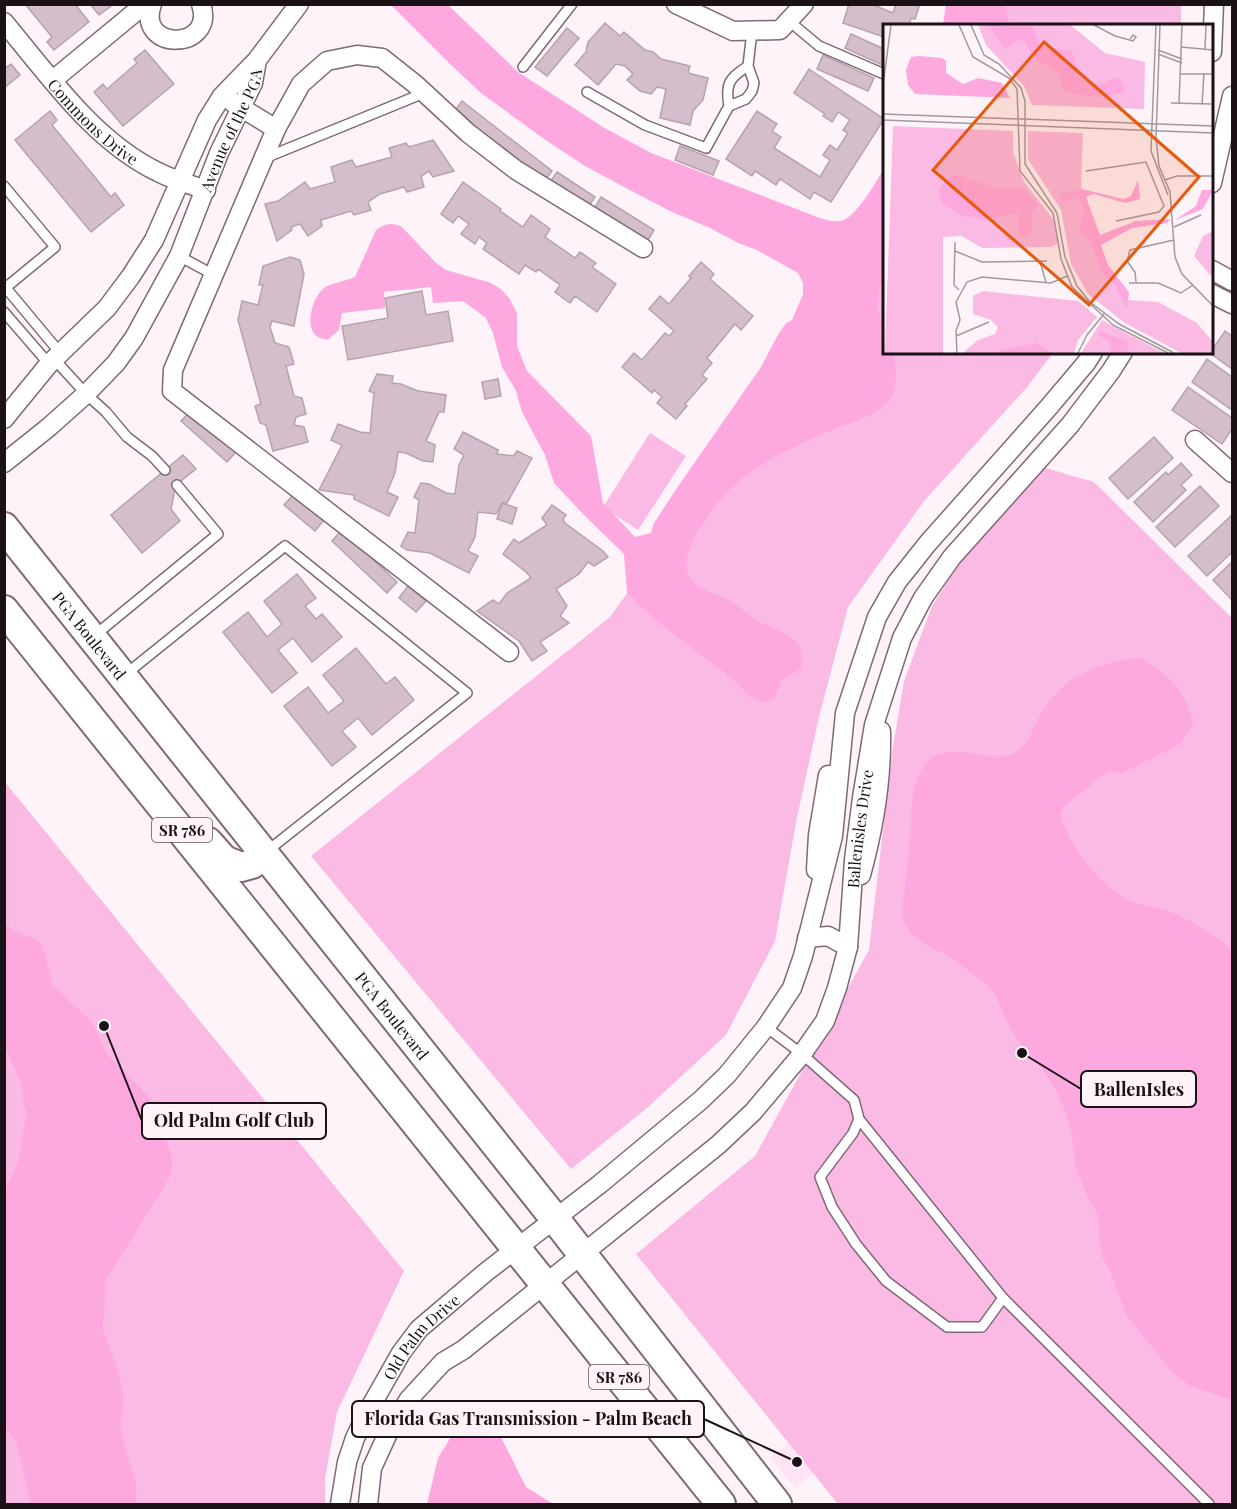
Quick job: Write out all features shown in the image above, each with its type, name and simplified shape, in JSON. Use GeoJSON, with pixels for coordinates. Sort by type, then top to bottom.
{"type":"FeatureCollection","features":[{"type":"Feature","properties":{"kind":"main road","name":"PGA Boulevard"},"geometry":{"type":"LineString","coordinates":[[4,527],[264,854],[563,1268],[722,1504]]}},
{"type":"Feature","properties":{"kind":"main road","name":"PGA Boulevard"},"geometry":{"type":"LineString","coordinates":[[4,610],[122,755],[536,1233],[563,1268],[777,1504]]}},
{"type":"Feature","properties":{"kind":"main road"},"geometry":{"type":"LineString","coordinates":[[122,755],[189,819],[224,860],[241,867],[252,864],[264,854]]}},
{"type":"Feature","properties":{"kind":"street"},"geometry":{"type":"LineString","coordinates":[[53,80],[146,4]]}},
{"type":"Feature","properties":{"kind":"street"},"geometry":{"type":"LineString","coordinates":[[152,4],[149,11],[150,21],[155,31],[163,38],[173,41],[192,36],[200,28],[203,18],[201,4]]}},
{"type":"Feature","properties":{"kind":"street"},"geometry":{"type":"LineString","coordinates":[[257,60],[299,4]]}},
{"type":"Feature","properties":{"kind":"street"},"geometry":{"type":"LineString","coordinates":[[676,4],[733,32],[780,30],[804,4]]}},
{"type":"Feature","properties":{"kind":"street"},"geometry":{"type":"LineString","coordinates":[[1213,28],[1214,4]]}},
{"type":"Feature","properties":{"kind":"street","name":"Commons Drive"},"geometry":{"type":"LineString","coordinates":[[4,22],[96,129],[158,172],[206,190]]}},
{"type":"Feature","properties":{"kind":"street"},"geometry":{"type":"LineString","coordinates":[[509,652],[172,391],[173,370],[276,129],[301,84],[327,61],[357,55],[382,58],[468,134],[516,170],[643,248]]}},
{"type":"Feature","properties":{"kind":"street","name":"Avenue of the PGA"},"geometry":{"type":"LineString","coordinates":[[4,419],[55,359],[107,308],[131,276],[154,240],[207,120],[222,96],[257,60]]}},
{"type":"Feature","properties":{"kind":"street","name":"Avenue of the PGA"},"geometry":{"type":"LineString","coordinates":[[4,463],[86,394],[116,363],[134,338],[179,256],[219,153],[253,83],[257,60]]}},
{"type":"Feature","properties":{"kind":"street"},"geometry":{"type":"LineString","coordinates":[[222,96],[276,129]]}},
{"type":"Feature","properties":{"kind":"street"},"geometry":{"type":"LineString","coordinates":[[1213,179],[1233,96]]}},
{"type":"Feature","properties":{"kind":"street"},"geometry":{"type":"LineString","coordinates":[[1213,271],[1233,281]]}},
{"type":"Feature","properties":{"kind":"street"},"geometry":{"type":"LineString","coordinates":[[1213,294],[1233,304]]}},
{"type":"Feature","properties":{"kind":"street","name":"Ballenisles Drive"},"geometry":{"type":"LineString","coordinates":[[536,1233],[701,1100],[727,1075],[766,1027],[792,988],[814,912],[832,836],[844,713],[877,617],[897,582],[928,543],[1048,408],[1092,354]]}},
{"type":"Feature","properties":{"kind":"street","name":"Ballenisles Drive"},"geometry":{"type":"LineString","coordinates":[[563,1268],[718,1145],[753,1112],[802,1054],[825,1021],[848,947],[862,798],[874,724],[902,638],[923,598],[952,557],[1070,425],[1112,371],[1122,354]]}},
{"type":"Feature","properties":{"kind":"street"},"geometry":{"type":"LineString","coordinates":[[1195,440],[1233,473]]}},
{"type":"Feature","properties":{"kind":"street"},"geometry":{"type":"LineString","coordinates":[[850,916],[870,843],[882,761],[881,708]]}},
{"type":"Feature","properties":{"kind":"street"},"geometry":{"type":"LineString","coordinates":[[814,912],[818,835],[827,781],[844,713]]}},
{"type":"Feature","properties":{"kind":"street"},"geometry":{"type":"LineString","coordinates":[[837,797],[862,798]]}},
{"type":"Feature","properties":{"kind":"street"},"geometry":{"type":"LineString","coordinates":[[807,938],[828,936],[848,947]]}},
{"type":"Feature","properties":{"kind":"street","name":"Old Palm Drive"},"geometry":{"type":"LineString","coordinates":[[340,1504],[346,1462],[355,1438],[401,1353],[419,1329],[536,1233]]}},
{"type":"Feature","properties":{"kind":"street","name":"Old Palm Drive"},"geometry":{"type":"LineString","coordinates":[[368,1504],[372,1468],[389,1431],[409,1399],[443,1362],[463,1350],[563,1268]]}},
{"type":"Feature","properties":{"kind":"lane"},"geometry":{"type":"LineString","coordinates":[[523,67],[572,4]]}},
{"type":"Feature","properties":{"kind":"lane"},"geometry":{"type":"LineString","coordinates":[[789,21],[819,46],[883,73]]}},
{"type":"Feature","properties":{"kind":"lane"},"geometry":{"type":"LineString","coordinates":[[729,106],[746,99],[752,91],[754,83],[748,66],[752,31]]}},
{"type":"Feature","properties":{"kind":"lane"},"geometry":{"type":"LineString","coordinates":[[587,92],[645,125],[706,148],[729,106],[727,91],[730,82],[748,66]]}},
{"type":"Feature","properties":{"kind":"lane"},"geometry":{"type":"LineString","coordinates":[[264,159],[424,93]]}},
{"type":"Feature","properties":{"kind":"lane"},"geometry":{"type":"LineString","coordinates":[[4,186],[55,247],[5,288],[55,359]]}},
{"type":"Feature","properties":{"kind":"lane"},"geometry":{"type":"LineString","coordinates":[[179,256],[214,276]]}},
{"type":"Feature","properties":{"kind":"lane"},"geometry":{"type":"LineString","coordinates":[[4,312],[55,359],[127,437],[152,456],[165,470]]}},
{"type":"Feature","properties":{"kind":"lane"},"geometry":{"type":"LineString","coordinates":[[92,638],[218,534],[177,485]]}},
{"type":"Feature","properties":{"kind":"lane"},"geometry":{"type":"LineString","coordinates":[[123,676],[285,546],[467,693],[264,854]]}},
{"type":"Feature","properties":{"kind":"lane"},"geometry":{"type":"LineString","coordinates":[[766,1027],[802,1054],[854,1100],[859,1119],[1004,1298],[1209,1504]]}},
{"type":"Feature","properties":{"kind":"lane"},"geometry":{"type":"LineString","coordinates":[[859,1119],[853,1133],[820,1177],[832,1207],[856,1244],[886,1281],[947,1327],[982,1327],[1004,1298]]}},
{"type":"Feature","properties":{"kind":"shaded area"},"geometry":{"type":"Polygon","coordinates":[[[946,4],[1005,5],[1010,24],[943,24],[946,4]]]}},
{"type":"Feature","properties":{"kind":"shaded area"},"geometry":{"type":"Polygon","coordinates":[[[391,5],[448,5],[518,72],[603,127],[651,153],[820,218],[831,221],[846,219],[867,195],[883,170],[883,280],[879,290],[878,310],[883,324],[883,354],[893,354],[895,363],[896,381],[891,397],[886,404],[872,414],[779,454],[747,475],[719,501],[698,531],[688,552],[687,568],[693,582],[730,601],[757,620],[786,635],[800,648],[801,668],[782,680],[775,698],[763,701],[750,696],[729,676],[664,626],[627,593],[624,554],[554,483],[545,455],[522,412],[516,391],[502,367],[493,333],[486,318],[463,301],[433,303],[431,287],[384,292],[385,308],[342,313],[339,330],[329,339],[320,338],[314,334],[310,319],[319,294],[324,288],[355,277],[376,230],[389,224],[402,227],[436,263],[446,270],[491,283],[501,289],[517,313],[517,346],[527,371],[591,436],[603,503],[635,537],[651,533],[654,523],[677,488],[761,367],[779,333],[786,323],[792,320],[803,294],[803,283],[798,273],[757,250],[670,211],[585,166],[481,93],[391,5]]]}},
{"type":"Feature","properties":{"kind":"shaded area"},"geometry":{"type":"Polygon","coordinates":[[[974,5],[1181,5],[1181,24],[968,24],[974,5]]]}},
{"type":"Feature","properties":{"kind":"shaded area"},"geometry":{"type":"Polygon","coordinates":[[[883,210],[883,354],[1052,354],[1028,386],[924,501],[848,607],[819,717],[796,822],[775,941],[726,1035],[647,1108],[571,1169],[311,856],[609,618],[813,340],[883,210]]]}},
{"type":"Feature","properties":{"kind":"shaded area"},"geometry":{"type":"Polygon","coordinates":[[[650,433],[686,456],[638,530],[603,507],[650,433]]]}},
{"type":"Feature","properties":{"kind":"shaded area"},"geometry":{"type":"Polygon","coordinates":[[[1042,467],[1094,482],[1232,618],[1232,1504],[838,1504],[636,1254],[755,1156],[869,950],[892,753],[904,681],[932,606],[965,555],[1042,467]]]}},
{"type":"Feature","properties":{"kind":"shaded area"},"geometry":{"type":"Polygon","coordinates":[[[1142,658],[1175,685],[1186,702],[1193,724],[1180,744],[1122,773],[1108,771],[1066,805],[1060,813],[1076,849],[1093,871],[1113,890],[1134,902],[1185,918],[1232,949],[1232,1400],[1189,1385],[1171,1371],[1126,1314],[1109,1268],[1102,1257],[1097,1213],[1088,1199],[1075,1164],[1068,1119],[1058,1094],[1046,1074],[1017,1039],[995,994],[985,983],[949,956],[926,945],[911,934],[902,914],[912,800],[917,779],[927,762],[936,756],[953,752],[997,757],[1010,755],[1022,747],[1042,712],[1062,688],[1073,679],[1098,667],[1142,658]]]}},
{"type":"Feature","properties":{"kind":"shaded area"},"geometry":{"type":"Polygon","coordinates":[[[4,781],[404,1271],[337,1412],[325,1478],[325,1504],[5,1504],[4,781]]]}},
{"type":"Feature","properties":{"kind":"shaded area"},"geometry":{"type":"Polygon","coordinates":[[[5,923],[11,929],[39,941],[43,947],[53,986],[91,1021],[107,1054],[146,1094],[159,1114],[172,1155],[172,1172],[106,1280],[103,1331],[117,1368],[124,1398],[120,1426],[136,1482],[136,1504],[31,1504],[16,1441],[5,1428],[5,1190],[18,1163],[26,1117],[21,1084],[5,1047],[5,923]]]}},
{"type":"Feature","properties":{"kind":"shaded area"},"geometry":{"type":"Polygon","coordinates":[[[471,1425],[490,1425],[500,1435],[526,1487],[553,1504],[427,1504],[438,1458],[454,1432],[471,1425]]]}},
{"type":"Feature","properties":{"kind":"shaded area"},"geometry":{"type":"Polygon","coordinates":[[[799,1435],[823,1466],[795,1488],[770,1458],[799,1435]]]}},
{"type":"Feature","properties":{"kind":"building"},"geometry":{"type":"Polygon","coordinates":[[[25,4],[75,4],[89,22],[54,50],[47,42],[52,37],[25,4]]]}},
{"type":"Feature","properties":{"kind":"building"},"geometry":{"type":"Polygon","coordinates":[[[90,4],[110,4],[111,6],[99,15],[90,4]]]}},
{"type":"Feature","properties":{"kind":"building"},"geometry":{"type":"Polygon","coordinates":[[[849,4],[871,4],[893,13],[896,4],[920,4],[915,19],[911,18],[910,24],[883,24],[883,37],[843,23],[849,4]]]}},
{"type":"Feature","properties":{"kind":"building"},"geometry":{"type":"Polygon","coordinates":[[[605,23],[620,36],[624,32],[645,50],[653,52],[661,59],[690,66],[688,73],[708,78],[703,100],[693,111],[690,125],[660,118],[666,89],[657,87],[651,94],[640,91],[627,80],[633,74],[625,66],[616,64],[598,85],[575,65],[586,52],[588,42],[605,23]]]}},
{"type":"Feature","properties":{"kind":"building"},"geometry":{"type":"Polygon","coordinates":[[[567,28],[579,38],[547,76],[535,67],[567,28]]]}},
{"type":"Feature","properties":{"kind":"building"},"geometry":{"type":"Polygon","coordinates":[[[851,34],[883,49],[882,65],[845,48],[851,34]]]}},
{"type":"Feature","properties":{"kind":"building"},"geometry":{"type":"Polygon","coordinates":[[[145,50],[174,84],[123,126],[94,92],[103,84],[107,89],[137,63],[134,59],[145,50]]]}},
{"type":"Feature","properties":{"kind":"building"},"geometry":{"type":"Polygon","coordinates":[[[823,55],[874,78],[868,91],[817,69],[823,55]]]}},
{"type":"Feature","properties":{"kind":"building"},"geometry":{"type":"Polygon","coordinates":[[[11,64],[20,75],[4,88],[4,65],[7,67],[11,64]]]}},
{"type":"Feature","properties":{"kind":"building"},"geometry":{"type":"Polygon","coordinates":[[[809,69],[883,118],[831,202],[814,192],[810,199],[780,179],[776,185],[755,171],[752,176],[726,159],[757,111],[777,124],[772,131],[781,137],[774,148],[820,177],[830,160],[823,155],[830,145],[837,150],[848,133],[843,130],[850,120],[838,112],[832,122],[823,116],[825,114],[794,93],[809,69]]]}},
{"type":"Feature","properties":{"kind":"building"},"geometry":{"type":"Polygon","coordinates":[[[462,101],[552,171],[543,183],[453,113],[462,101]]]}},
{"type":"Feature","properties":{"kind":"building"},"geometry":{"type":"Polygon","coordinates":[[[50,111],[57,120],[52,125],[111,197],[115,193],[124,205],[91,232],[15,140],[50,111]]]}},
{"type":"Feature","properties":{"kind":"building"},"geometry":{"type":"Polygon","coordinates":[[[433,140],[454,171],[433,177],[429,171],[421,176],[424,187],[407,192],[404,187],[380,194],[368,202],[371,210],[354,215],[351,211],[321,220],[322,226],[308,236],[300,224],[291,227],[292,230],[277,241],[265,204],[278,201],[305,182],[310,189],[335,182],[331,167],[352,160],[356,167],[392,157],[389,148],[406,143],[409,147],[433,140]]]}},
{"type":"Feature","properties":{"kind":"building"},"geometry":{"type":"Polygon","coordinates":[[[680,146],[719,161],[713,175],[675,160],[680,146]]]}},
{"type":"Feature","properties":{"kind":"building"},"geometry":{"type":"Polygon","coordinates":[[[557,172],[595,197],[586,210],[548,185],[557,172]]]}},
{"type":"Feature","properties":{"kind":"building"},"geometry":{"type":"Polygon","coordinates":[[[463,182],[523,227],[531,215],[550,229],[545,237],[575,258],[580,252],[596,263],[592,267],[616,284],[597,312],[575,296],[570,303],[555,292],[560,285],[538,269],[536,272],[525,265],[519,274],[483,249],[487,243],[479,237],[475,244],[461,234],[469,224],[458,216],[453,223],[441,214],[463,182]]]}},
{"type":"Feature","properties":{"kind":"building"},"geometry":{"type":"Polygon","coordinates":[[[601,197],[654,230],[647,242],[594,209],[601,197]]]}},
{"type":"Feature","properties":{"kind":"building"},"geometry":{"type":"Polygon","coordinates":[[[290,257],[300,260],[304,274],[294,326],[272,321],[270,327],[275,343],[289,347],[294,364],[286,366],[294,396],[302,398],[306,414],[296,417],[294,425],[304,427],[308,442],[273,451],[266,425],[260,423],[255,406],[261,404],[238,320],[242,301],[258,305],[263,285],[259,285],[263,266],[290,257]]]}},
{"type":"Feature","properties":{"kind":"building"},"geometry":{"type":"Polygon","coordinates":[[[701,262],[714,274],[710,279],[753,316],[741,330],[735,324],[707,358],[712,363],[702,375],[707,379],[685,404],[687,406],[676,419],[657,403],[662,397],[654,390],[652,393],[622,367],[634,353],[642,360],[665,333],[669,336],[674,331],[649,309],[660,296],[669,304],[701,262]]]}},
{"type":"Feature","properties":{"kind":"building"},"geometry":{"type":"Polygon","coordinates":[[[422,291],[426,315],[448,311],[453,341],[348,360],[342,326],[388,318],[385,298],[422,291]]]}},
{"type":"Feature","properties":{"kind":"building"},"geometry":{"type":"Polygon","coordinates":[[[1225,331],[1232,336],[1232,369],[1211,354],[1225,331]]]}},
{"type":"Feature","properties":{"kind":"building"},"geometry":{"type":"Polygon","coordinates":[[[1207,359],[1232,377],[1232,410],[1192,382],[1207,359]]]}},
{"type":"Feature","properties":{"kind":"building"},"geometry":{"type":"Polygon","coordinates":[[[377,374],[393,376],[392,383],[418,391],[446,395],[444,412],[439,412],[426,441],[435,445],[433,462],[398,452],[395,473],[387,492],[398,497],[389,516],[354,499],[354,495],[319,490],[342,445],[331,440],[338,424],[370,433],[374,393],[369,391],[377,374]]]}},
{"type":"Feature","properties":{"kind":"building"},"geometry":{"type":"Polygon","coordinates":[[[498,379],[501,396],[485,399],[482,382],[498,379]]]}},
{"type":"Feature","properties":{"kind":"building"},"geometry":{"type":"Polygon","coordinates":[[[1188,387],[1232,418],[1232,429],[1222,444],[1172,410],[1188,387]]]}},
{"type":"Feature","properties":{"kind":"building"},"geometry":{"type":"Polygon","coordinates":[[[191,410],[237,451],[227,462],[181,421],[191,410]]]}},
{"type":"Feature","properties":{"kind":"building"},"geometry":{"type":"Polygon","coordinates":[[[463,432],[498,450],[497,454],[514,456],[517,451],[532,458],[507,503],[502,503],[496,514],[478,512],[475,537],[468,551],[478,556],[469,573],[430,553],[407,550],[401,546],[408,532],[415,533],[419,500],[414,497],[421,483],[429,484],[446,493],[455,494],[459,465],[464,455],[454,449],[463,432]]]}},
{"type":"Feature","properties":{"kind":"building"},"geometry":{"type":"Polygon","coordinates":[[[1154,437],[1173,458],[1128,499],[1109,478],[1154,437]]]}},
{"type":"Feature","properties":{"kind":"building"},"geometry":{"type":"Polygon","coordinates":[[[183,455],[196,469],[176,485],[171,509],[180,521],[142,553],[111,515],[183,455]]]}},
{"type":"Feature","properties":{"kind":"building"},"geometry":{"type":"Polygon","coordinates":[[[1181,463],[1192,475],[1181,485],[1186,490],[1153,522],[1134,502],[1166,472],[1168,475],[1181,463]]]}},
{"type":"Feature","properties":{"kind":"building"},"geometry":{"type":"Polygon","coordinates":[[[1200,486],[1219,506],[1175,547],[1156,527],[1200,486]]]}},
{"type":"Feature","properties":{"kind":"building"},"geometry":{"type":"Polygon","coordinates":[[[294,494],[324,520],[315,531],[284,505],[294,494]]]}},
{"type":"Feature","properties":{"kind":"building"},"geometry":{"type":"Polygon","coordinates":[[[502,503],[517,508],[512,524],[497,519],[502,503]]]}},
{"type":"Feature","properties":{"kind":"building"},"geometry":{"type":"Polygon","coordinates":[[[552,505],[566,515],[563,519],[565,523],[608,557],[594,566],[588,562],[579,574],[556,589],[567,606],[560,616],[569,623],[540,642],[547,651],[532,661],[519,641],[477,611],[493,600],[499,604],[507,593],[531,578],[503,554],[514,539],[519,543],[547,525],[542,518],[552,505]]]}},
{"type":"Feature","properties":{"kind":"building"},"geometry":{"type":"Polygon","coordinates":[[[1232,515],[1232,552],[1207,576],[1188,556],[1232,515]]]}},
{"type":"Feature","properties":{"kind":"building"},"geometry":{"type":"Polygon","coordinates":[[[342,530],[397,582],[387,593],[332,541],[342,530]]]}},
{"type":"Feature","properties":{"kind":"building"},"geometry":{"type":"Polygon","coordinates":[[[1232,562],[1232,598],[1231,599],[1213,580],[1232,562]]]}},
{"type":"Feature","properties":{"kind":"building"},"geometry":{"type":"Polygon","coordinates":[[[297,574],[316,598],[305,606],[316,619],[322,614],[342,637],[312,662],[293,638],[278,650],[297,673],[272,693],[223,632],[248,612],[267,637],[282,624],[264,601],[297,574]]]}},
{"type":"Feature","properties":{"kind":"building"},"geometry":{"type":"Polygon","coordinates":[[[408,586],[426,601],[416,612],[399,598],[408,586]]]}},
{"type":"Feature","properties":{"kind":"building"},"geometry":{"type":"Polygon","coordinates":[[[356,648],[386,684],[395,677],[414,700],[372,735],[358,718],[342,731],[356,747],[332,766],[284,706],[308,687],[328,713],[344,701],[323,675],[356,648]]]}},
{"type":"Feature","properties":{"kind":"place","name":"Old Palm Golf Club"},"geometry":{"type":"Point","coordinates":[104,1026]}},
{"type":"Feature","properties":{"kind":"place","name":"BallenIsles"},"geometry":{"type":"Point","coordinates":[1022,1053]}},
{"type":"Feature","properties":{"kind":"place","name":"Florida Gas Transmission - Palm Beach"},"geometry":{"type":"Point","coordinates":[797,1462]}}]}
